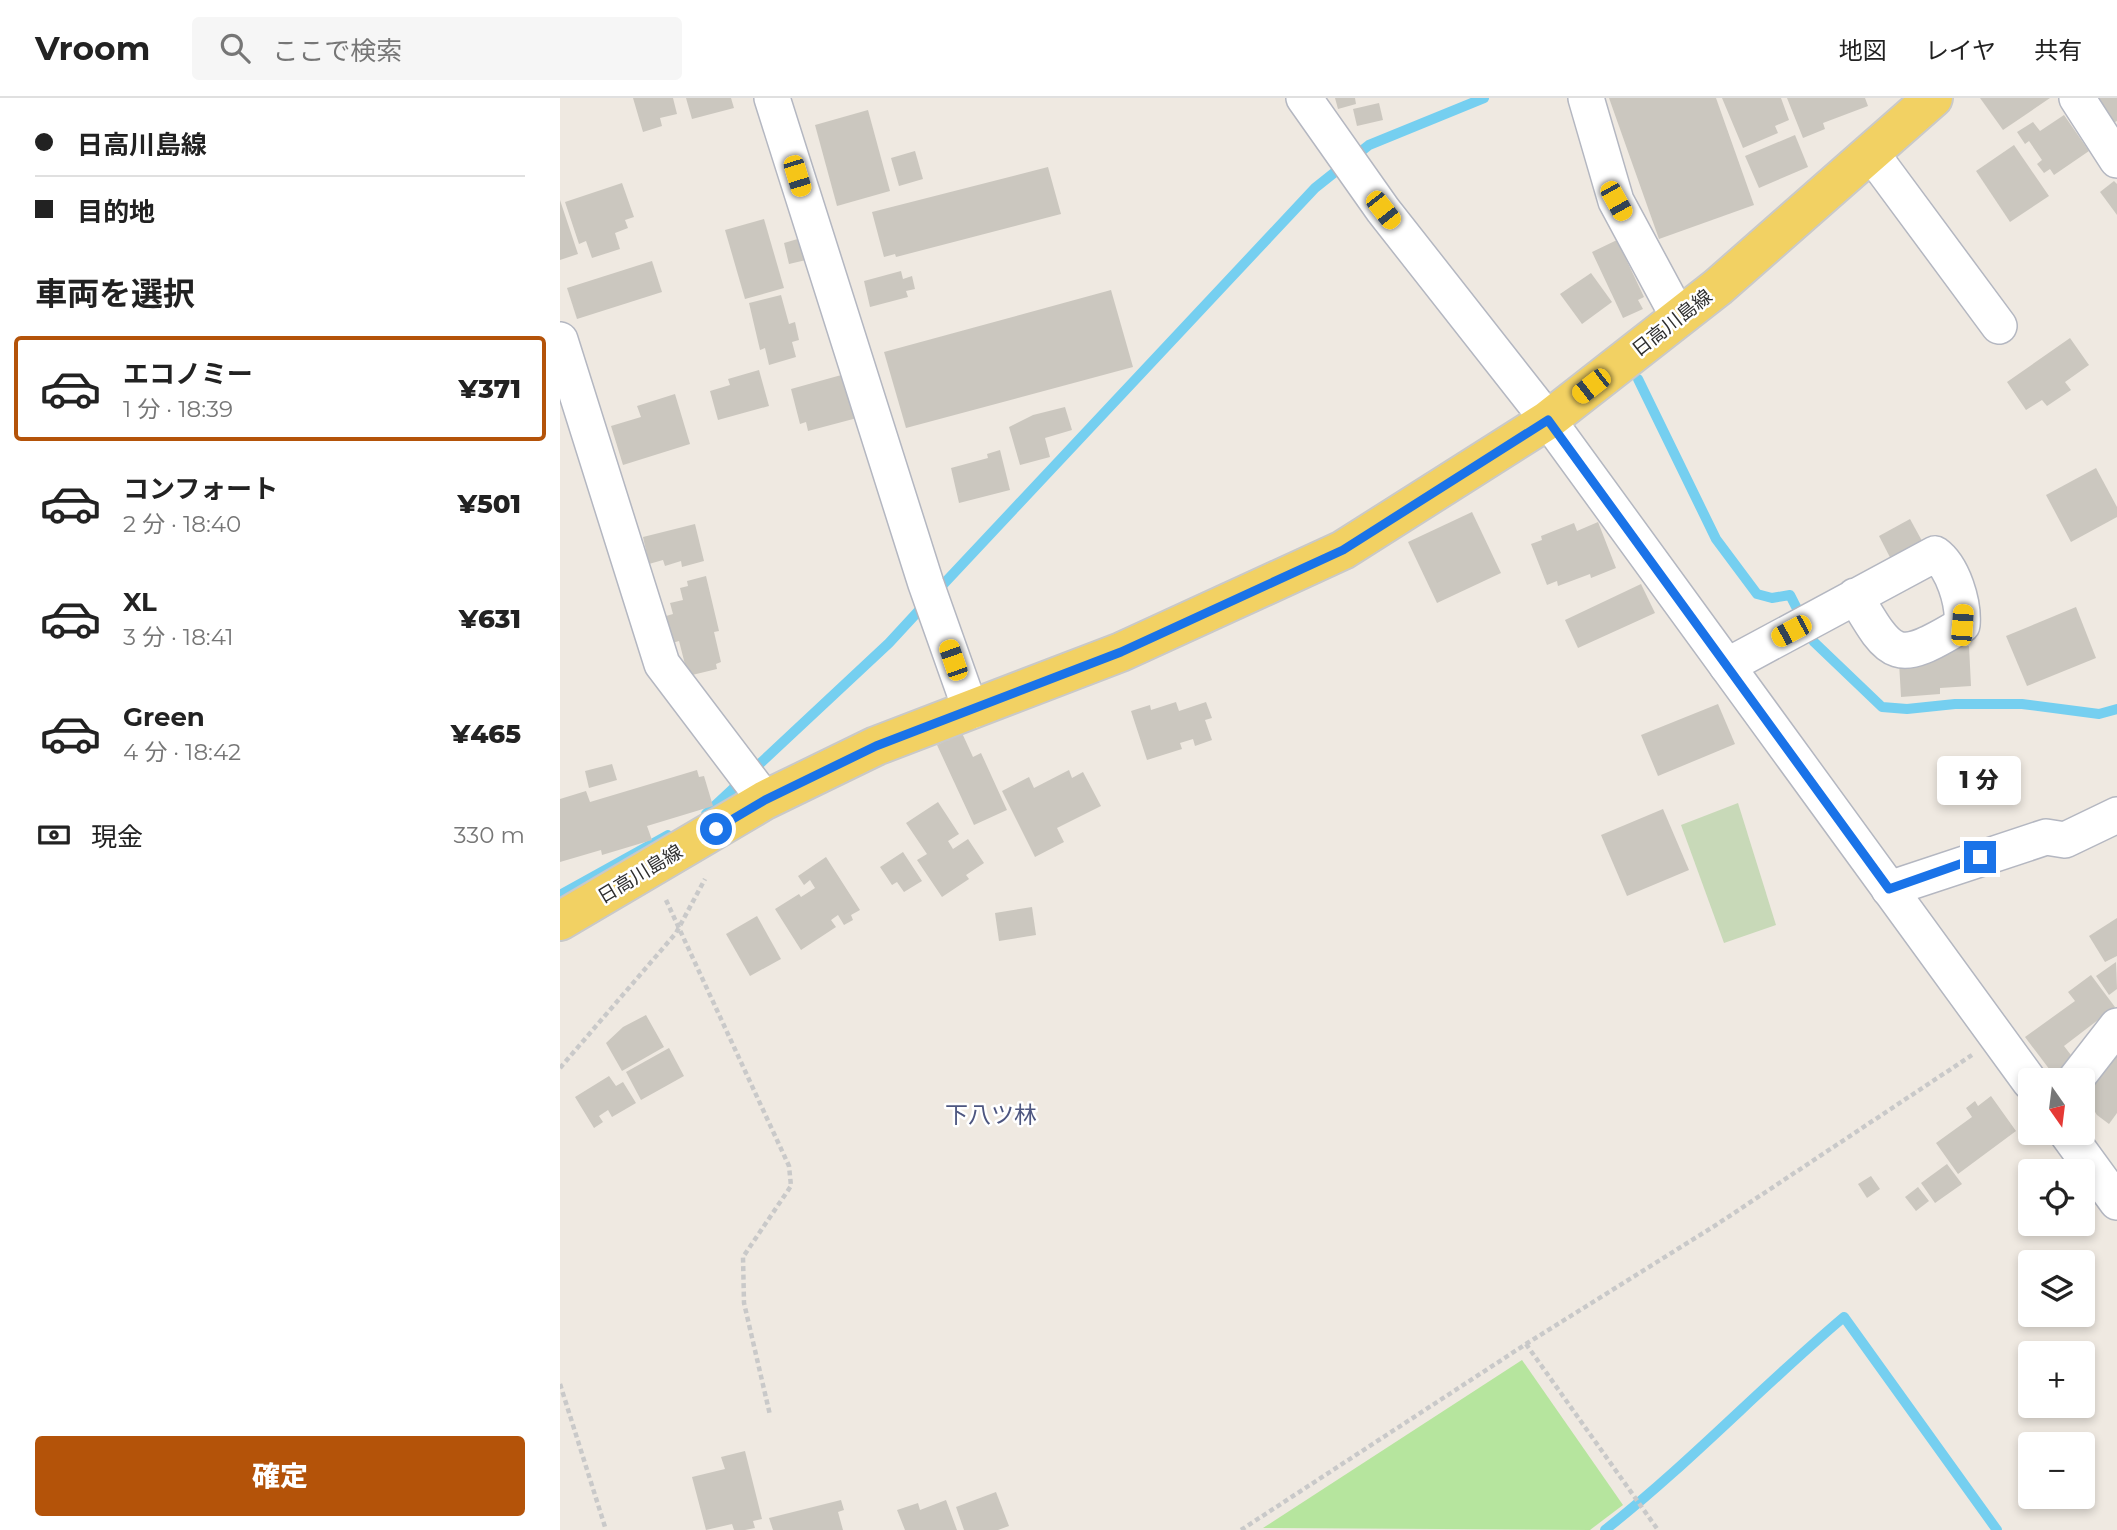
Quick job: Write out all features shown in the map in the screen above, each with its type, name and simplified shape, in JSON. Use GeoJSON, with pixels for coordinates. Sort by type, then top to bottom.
{"type":"FeatureCollection","features":[{"type":"Feature","properties":{"kind":"main road","name":"日高川島線"},"geometry":{"type":"LineString","coordinates":[[560,921],[765,800],[876,746],[1121,652],[1343,550],[1548,420],[1718,287],[1933,98]]}},
{"type":"Feature","properties":{"kind":"street"},"geometry":{"type":"LineString","coordinates":[[772,98],[926,584],[971,711]]}},
{"type":"Feature","properties":{"kind":"street"},"geometry":{"type":"LineString","coordinates":[[1304,98],[1383,210],[1548,420],[2020,1068]]}},
{"type":"Feature","properties":{"kind":"street"},"geometry":{"type":"LineString","coordinates":[[1586,98],[1616,201],[1679,317]]}},
{"type":"Feature","properties":{"kind":"street"},"geometry":{"type":"LineString","coordinates":[[2077,98],[2117,160]]}},
{"type":"Feature","properties":{"kind":"street"},"geometry":{"type":"LineString","coordinates":[[1871,153],[1999,326]]}},
{"type":"Feature","properties":{"kind":"street"},"geometry":{"type":"LineString","coordinates":[[560,340],[662,664],[765,800]]}},
{"type":"Feature","properties":{"kind":"street"},"geometry":{"type":"LineString","coordinates":[[1727,666],[1855,596]]}},
{"type":"Feature","properties":{"kind":"street"},"geometry":{"type":"LineString","coordinates":[[1889,889],[2046,837],[2065,840],[2117,815]]}},
{"type":"Feature","properties":{"kind":"street"},"geometry":{"type":"LineString","coordinates":[[2084,1068],[2117,1026]]}},
{"type":"Feature","properties":{"kind":"street"},"geometry":{"type":"LineString","coordinates":[[2075,1145],[2117,1202]]}},
{"type":"Feature","properties":{"kind":"path"},"geometry":{"type":"LineString","coordinates":[[649,868],[681,925],[789,1166],[791,1186],[743,1256],[744,1303],[770,1415]]}},
{"type":"Feature","properties":{"kind":"path"},"geometry":{"type":"LineString","coordinates":[[560,1068],[681,925],[706,877]]}},
{"type":"Feature","properties":{"kind":"path"},"geometry":{"type":"LineString","coordinates":[[1241,1530],[1527,1343],[1716,1225],[1999,1038]]}},
{"type":"Feature","properties":{"kind":"path"},"geometry":{"type":"LineString","coordinates":[[1527,1343],[1658,1530]]}},
{"type":"Feature","properties":{"kind":"path"},"geometry":{"type":"LineString","coordinates":[[560,1384],[606,1530]]}},
{"type":"Feature","properties":{"kind":"green space"},"geometry":{"type":"Polygon","coordinates":[[[1738,803],[1776,925],[1724,943],[1681,825],[1738,803]]]}},
{"type":"Feature","properties":{"kind":"green space"},"geometry":{"type":"Polygon","coordinates":[[[1522,1360],[1623,1505],[1590,1530],[1263,1528],[1522,1360]]]}},
{"type":"Feature","properties":{"kind":"building"},"geometry":{"type":"Polygon","coordinates":[[[633,98],[673,98],[677,114],[660,118],[662,126],[643,132],[633,98]]]}},
{"type":"Feature","properties":{"kind":"building"},"geometry":{"type":"Polygon","coordinates":[[[686,98],[731,98],[734,108],[692,119],[686,98]]]}},
{"type":"Feature","properties":{"kind":"building"},"geometry":{"type":"Polygon","coordinates":[[[1335,98],[1355,98],[1356,104],[1338,109],[1335,98]]]}},
{"type":"Feature","properties":{"kind":"building"},"geometry":{"type":"Polygon","coordinates":[[[1609,98],[1716,98],[1754,205],[1659,239],[1609,98]]]}},
{"type":"Feature","properties":{"kind":"building"},"geometry":{"type":"Polygon","coordinates":[[[1722,98],[1781,98],[1789,120],[1775,126],[1778,133],[1743,148],[1722,98]]]}},
{"type":"Feature","properties":{"kind":"building"},"geometry":{"type":"Polygon","coordinates":[[[1787,98],[1865,98],[1868,106],[1823,123],[1825,129],[1803,138],[1787,98]]]}},
{"type":"Feature","properties":{"kind":"building"},"geometry":{"type":"Polygon","coordinates":[[[1980,98],[2050,98],[2003,130],[1980,98]]]}},
{"type":"Feature","properties":{"kind":"building"},"geometry":{"type":"Polygon","coordinates":[[[2090,98],[2117,98],[2117,121],[2105,127],[2090,98]]]}},
{"type":"Feature","properties":{"kind":"building"},"geometry":{"type":"Polygon","coordinates":[[[1379,103],[1383,120],[1357,126],[1353,109],[1379,103]]]}},
{"type":"Feature","properties":{"kind":"building"},"geometry":{"type":"Polygon","coordinates":[[[868,110],[890,191],[837,206],[815,125],[868,110]]]}},
{"type":"Feature","properties":{"kind":"building"},"geometry":{"type":"Polygon","coordinates":[[[2064,115],[2089,151],[2054,175],[2050,169],[2044,173],[2037,164],[2042,160],[2029,141],[2025,144],[2017,132],[2033,122],[2040,131],[2064,115]]]}},
{"type":"Feature","properties":{"kind":"building"},"geometry":{"type":"Polygon","coordinates":[[[1795,135],[1808,167],[1759,188],[1745,156],[1795,135]]]}},
{"type":"Feature","properties":{"kind":"building"},"geometry":{"type":"Polygon","coordinates":[[[2014,145],[2049,196],[2010,222],[1976,171],[2014,145]]]}},
{"type":"Feature","properties":{"kind":"building"},"geometry":{"type":"Polygon","coordinates":[[[915,151],[923,179],[899,186],[891,158],[915,151]]]}},
{"type":"Feature","properties":{"kind":"building"},"geometry":{"type":"Polygon","coordinates":[[[1048,167],[1061,214],[896,257],[895,254],[884,257],[872,212],[1048,167]]]}},
{"type":"Feature","properties":{"kind":"building"},"geometry":{"type":"Polygon","coordinates":[[[2114,181],[2117,184],[2117,215],[2100,192],[2114,181]]]}},
{"type":"Feature","properties":{"kind":"building"},"geometry":{"type":"Polygon","coordinates":[[[622,183],[634,217],[625,220],[628,228],[615,233],[620,249],[592,258],[586,241],[579,244],[565,202],[622,183]]]}},
{"type":"Feature","properties":{"kind":"building"},"geometry":{"type":"Polygon","coordinates":[[[560,200],[578,254],[560,260],[560,200]]]}},
{"type":"Feature","properties":{"kind":"building"},"geometry":{"type":"Polygon","coordinates":[[[764,219],[784,288],[745,299],[725,230],[764,219]]]}},
{"type":"Feature","properties":{"kind":"building"},"geometry":{"type":"Polygon","coordinates":[[[801,238],[806,260],[789,264],[784,243],[801,238]]]}},
{"type":"Feature","properties":{"kind":"building"},"geometry":{"type":"Polygon","coordinates":[[[1617,240],[1644,297],[1638,300],[1643,309],[1623,318],[1592,252],[1617,240]]]}},
{"type":"Feature","properties":{"kind":"building"},"geometry":{"type":"Polygon","coordinates":[[[652,261],[662,292],[577,319],[567,288],[652,261]]]}},
{"type":"Feature","properties":{"kind":"building"},"geometry":{"type":"Polygon","coordinates":[[[901,271],[903,279],[912,276],[915,289],[906,291],[908,297],[870,307],[864,281],[901,271]]]}},
{"type":"Feature","properties":{"kind":"building"},"geometry":{"type":"Polygon","coordinates":[[[1591,273],[1612,302],[1582,324],[1560,294],[1591,273]]]}},
{"type":"Feature","properties":{"kind":"building"},"geometry":{"type":"Polygon","coordinates":[[[1111,290],[1133,367],[906,428],[884,352],[1111,290]]]}},
{"type":"Feature","properties":{"kind":"building"},"geometry":{"type":"Polygon","coordinates":[[[781,295],[789,324],[795,322],[799,340],[792,342],[796,357],[769,365],[765,348],[760,350],[749,303],[781,295]]]}},
{"type":"Feature","properties":{"kind":"building"},"geometry":{"type":"Polygon","coordinates":[[[2070,338],[2089,365],[2065,382],[2071,390],[2047,406],[2042,400],[2026,410],[2007,382],[2070,338]]]}},
{"type":"Feature","properties":{"kind":"building"},"geometry":{"type":"Polygon","coordinates":[[[759,370],[769,406],[718,420],[710,391],[730,385],[728,379],[759,370]]]}},
{"type":"Feature","properties":{"kind":"building"},"geometry":{"type":"Polygon","coordinates":[[[845,374],[857,418],[808,431],[806,422],[800,424],[791,389],[845,374]]]}},
{"type":"Feature","properties":{"kind":"building"},"geometry":{"type":"Polygon","coordinates":[[[675,394],[690,444],[623,465],[611,426],[641,417],[637,406],[675,394]]]}},
{"type":"Feature","properties":{"kind":"building"},"geometry":{"type":"Polygon","coordinates":[[[1065,407],[1072,430],[1045,438],[1050,457],[1020,465],[1009,427],[1033,415],[1065,407]]]}},
{"type":"Feature","properties":{"kind":"building"},"geometry":{"type":"Polygon","coordinates":[[[1000,450],[1010,490],[959,503],[951,468],[988,458],[987,454],[1000,450]]]}},
{"type":"Feature","properties":{"kind":"building"},"geometry":{"type":"Polygon","coordinates":[[[2096,468],[2117,507],[2117,517],[2071,542],[2046,495],[2096,468]]]}},
{"type":"Feature","properties":{"kind":"building"},"geometry":{"type":"Polygon","coordinates":[[[1472,512],[1501,573],[1437,603],[1408,542],[1472,512]]]}},
{"type":"Feature","properties":{"kind":"building"},"geometry":{"type":"Polygon","coordinates":[[[1910,519],[1927,550],[1895,567],[1879,536],[1910,519]]]}},
{"type":"Feature","properties":{"kind":"building"},"geometry":{"type":"Polygon","coordinates":[[[1598,522],[1616,568],[1591,578],[1590,574],[1558,586],[1557,581],[1547,585],[1531,544],[1542,540],[1541,536],[1574,523],[1577,531],[1598,522]]]}},
{"type":"Feature","properties":{"kind":"building"},"geometry":{"type":"Polygon","coordinates":[[[695,524],[704,561],[682,567],[681,561],[665,566],[663,560],[649,564],[643,537],[695,524]]]}},
{"type":"Feature","properties":{"kind":"building"},"geometry":{"type":"Polygon","coordinates":[[[706,576],[719,631],[714,632],[721,662],[716,664],[717,669],[688,676],[679,641],[672,643],[666,616],[673,614],[670,603],[683,600],[680,588],[688,586],[687,581],[706,576]]]}},
{"type":"Feature","properties":{"kind":"building"},"geometry":{"type":"Polygon","coordinates":[[[1641,584],[1655,613],[1578,648],[1565,620],[1641,584]]]}},
{"type":"Feature","properties":{"kind":"building"},"geometry":{"type":"Polygon","coordinates":[[[2076,607],[2096,658],[2027,686],[2006,636],[2076,607]]]}},
{"type":"Feature","properties":{"kind":"building"},"geometry":{"type":"Polygon","coordinates":[[[1969,646],[1971,686],[1940,688],[1940,694],[1901,697],[1899,662],[1932,649],[1969,646]]]}},
{"type":"Feature","properties":{"kind":"building"},"geometry":{"type":"Polygon","coordinates":[[[1176,702],[1179,711],[1206,702],[1212,718],[1205,720],[1212,740],[1195,746],[1193,739],[1180,743],[1182,749],[1147,760],[1131,711],[1150,705],[1151,710],[1176,702]]]}},
{"type":"Feature","properties":{"kind":"building"},"geometry":{"type":"Polygon","coordinates":[[[1718,704],[1735,744],[1658,776],[1641,735],[1718,704]]]}},
{"type":"Feature","properties":{"kind":"building"},"geometry":{"type":"Polygon","coordinates":[[[962,733],[973,757],[981,753],[1007,810],[974,825],[937,745],[962,733]]]}},
{"type":"Feature","properties":{"kind":"building"},"geometry":{"type":"Polygon","coordinates":[[[612,764],[617,780],[589,788],[585,771],[612,764]]]}},
{"type":"Feature","properties":{"kind":"building"},"geometry":{"type":"Polygon","coordinates":[[[697,770],[699,777],[704,776],[713,806],[647,826],[652,840],[602,855],[601,850],[560,862],[560,799],[586,791],[590,802],[697,770]]]}},
{"type":"Feature","properties":{"kind":"building"},"geometry":{"type":"Polygon","coordinates":[[[1069,770],[1072,778],[1083,772],[1101,806],[1057,828],[1064,842],[1035,857],[1002,791],[1029,777],[1034,788],[1069,770]]]}},
{"type":"Feature","properties":{"kind":"building"},"geometry":{"type":"Polygon","coordinates":[[[938,802],[959,834],[948,841],[953,849],[968,839],[984,863],[966,875],[969,879],[942,897],[917,860],[927,854],[906,823],[938,802]]]}},
{"type":"Feature","properties":{"kind":"building"},"geometry":{"type":"Polygon","coordinates":[[[1663,809],[1689,870],[1627,896],[1601,835],[1663,809]]]}},
{"type":"Feature","properties":{"kind":"building"},"geometry":{"type":"Polygon","coordinates":[[[903,852],[922,881],[904,892],[897,882],[892,885],[880,867],[903,852]]]}},
{"type":"Feature","properties":{"kind":"building"},"geometry":{"type":"Polygon","coordinates":[[[826,857],[860,910],[851,915],[853,920],[844,925],[838,915],[831,920],[836,927],[801,950],[775,909],[799,894],[801,897],[815,888],[810,880],[804,885],[798,876],[826,857]]]}},
{"type":"Feature","properties":{"kind":"building"},"geometry":{"type":"Polygon","coordinates":[[[1032,907],[1036,935],[999,941],[995,913],[1032,907]]]}},
{"type":"Feature","properties":{"kind":"building"},"geometry":{"type":"Polygon","coordinates":[[[757,916],[781,959],[750,976],[726,934],[757,916]]]}},
{"type":"Feature","properties":{"kind":"building"},"geometry":{"type":"Polygon","coordinates":[[[2117,918],[2117,956],[2105,962],[2089,936],[2117,918]]]}},
{"type":"Feature","properties":{"kind":"building"},"geometry":{"type":"Polygon","coordinates":[[[2116,962],[2117,989],[2109,995],[2096,976],[2116,962]]]}},
{"type":"Feature","properties":{"kind":"building"},"geometry":{"type":"Polygon","coordinates":[[[2091,975],[2115,1007],[2064,1046],[2074,1059],[2061,1068],[2048,1068],[2025,1037],[2075,1001],[2068,992],[2091,975]]]}},
{"type":"Feature","properties":{"kind":"building"},"geometry":{"type":"Polygon","coordinates":[[[646,1015],[664,1047],[622,1071],[606,1043],[623,1027],[646,1015]]]}},
{"type":"Feature","properties":{"kind":"building"},"geometry":{"type":"Polygon","coordinates":[[[669,1048],[684,1076],[641,1100],[626,1072],[669,1048]]]}},
{"type":"Feature","properties":{"kind":"building"},"geometry":{"type":"Polygon","coordinates":[[[2117,1048],[2117,1113],[2109,1124],[2095,1112],[2095,1078],[2117,1048]]]}},
{"type":"Feature","properties":{"kind":"building"},"geometry":{"type":"Polygon","coordinates":[[[609,1076],[616,1086],[623,1082],[636,1103],[612,1117],[608,1110],[599,1116],[603,1122],[594,1128],[575,1097],[609,1076]]]}},
{"type":"Feature","properties":{"kind":"building"},"geometry":{"type":"Polygon","coordinates":[[[1991,1096],[2016,1131],[1958,1174],[1936,1143],[1972,1117],[1966,1108],[1975,1101],[1978,1106],[1991,1096]]]}},
{"type":"Feature","properties":{"kind":"building"},"geometry":{"type":"Polygon","coordinates":[[[1947,1164],[1962,1184],[1935,1203],[1921,1183],[1947,1164]]]}},
{"type":"Feature","properties":{"kind":"building"},"geometry":{"type":"Polygon","coordinates":[[[1871,1176],[1880,1189],[1867,1198],[1858,1184],[1871,1176]]]}},
{"type":"Feature","properties":{"kind":"building"},"geometry":{"type":"Polygon","coordinates":[[[1918,1187],[1929,1201],[1916,1211],[1905,1197],[1918,1187]]]}},
{"type":"Feature","properties":{"kind":"building"},"geometry":{"type":"Polygon","coordinates":[[[745,1451],[762,1519],[753,1521],[755,1528],[745,1530],[734,1530],[732,1524],[706,1530],[692,1477],[725,1469],[721,1457],[745,1451]]]}},
{"type":"Feature","properties":{"kind":"building"},"geometry":{"type":"Polygon","coordinates":[[[996,1492],[1009,1526],[998,1530],[964,1530],[956,1507],[996,1492]]]}},
{"type":"Feature","properties":{"kind":"building"},"geometry":{"type":"Polygon","coordinates":[[[841,1500],[844,1510],[838,1512],[843,1530],[773,1530],[769,1518],[841,1500]]]}},
{"type":"Feature","properties":{"kind":"building"},"geometry":{"type":"Polygon","coordinates":[[[946,1500],[957,1530],[905,1530],[897,1510],[918,1503],[920,1510],[946,1500]]]}},
{"type":"Feature","properties":{"kind":"waterway"},"geometry":{"type":"LineString","coordinates":[[937,591],[1315,188],[1369,145],[1484,98]]}},
{"type":"Feature","properties":{"kind":"waterway"},"geometry":{"type":"LineString","coordinates":[[1638,379],[1716,539],[1757,594],[1772,598],[1790,595],[1814,642],[1882,707],[1907,709],[1955,704],[2022,704],[2099,714],[2117,709]]}},
{"type":"Feature","properties":{"kind":"waterway"},"geometry":{"type":"LineString","coordinates":[[706,814],[889,643],[925,604]]}},
{"type":"Feature","properties":{"kind":"waterway"},"geometry":{"type":"LineString","coordinates":[[560,895],[668,835]]}},
{"type":"Feature","properties":{"kind":"waterway"},"geometry":{"type":"LineString","coordinates":[[1605,1530],[1666,1479],[1844,1317],[1997,1530]]}},
{"type":"Feature","properties":{"kind":"district","name":"下八ツ林"},"geometry":{"type":"Point","coordinates":[991,1115]}},
{"type":"Feature","properties":{"kind":"route"},"geometry":{"type":"LineString","coordinates":[[716,829],[765,800],[876,746],[1121,652],[1343,550],[1548,420],[1889,889],[1980,857]]}}]}
